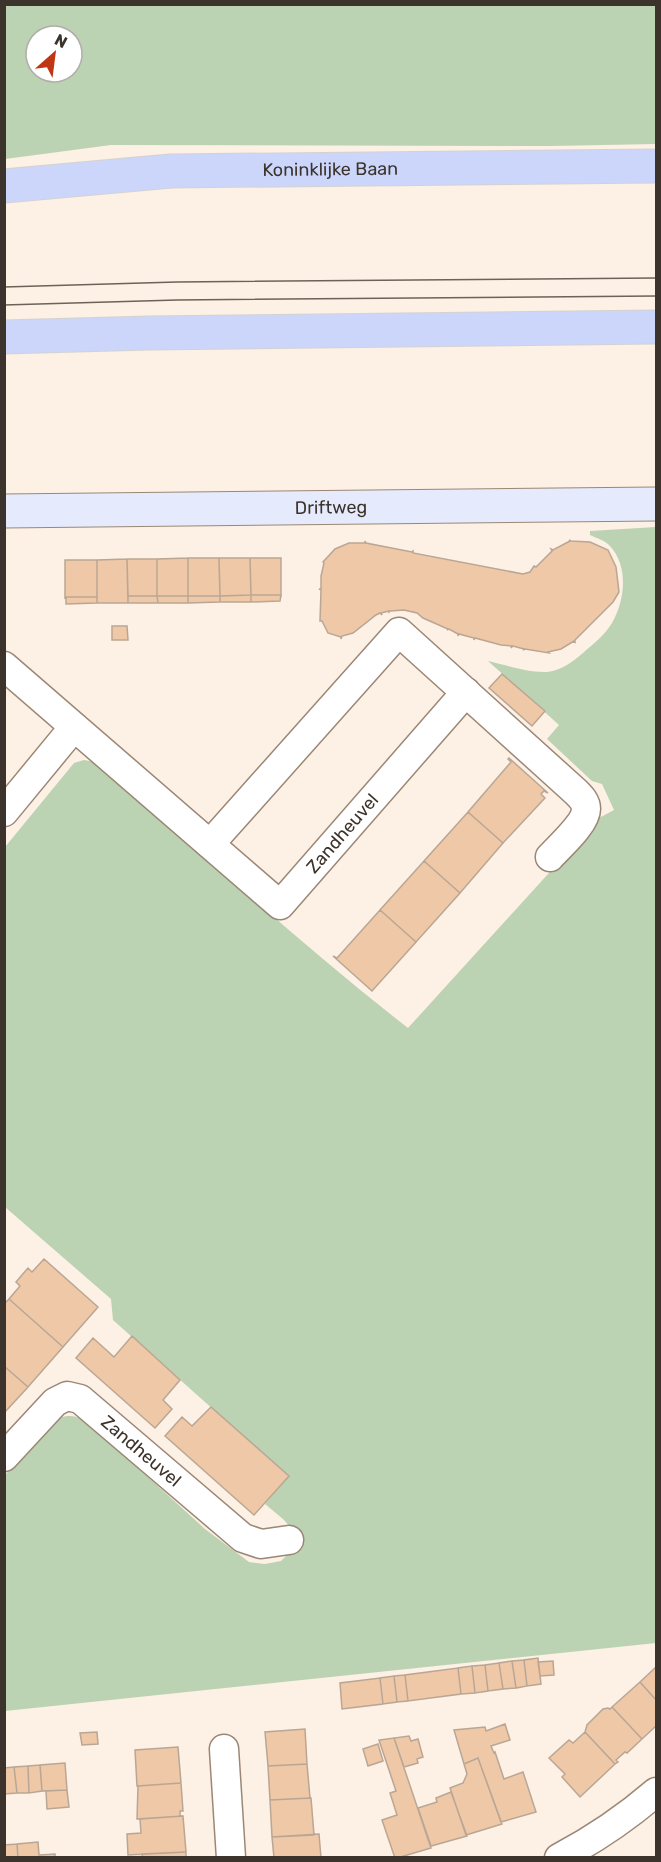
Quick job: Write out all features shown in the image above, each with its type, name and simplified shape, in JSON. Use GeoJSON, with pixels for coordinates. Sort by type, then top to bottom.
{"type":"FeatureCollection","features":[{"type":"Feature","properties":{"kind":"main road","name":"Koninklijke Baan"},"geometry":{"type":"LineString","coordinates":[[4,186],[171,171],[657,166]]}},
{"type":"Feature","properties":{"kind":"main road"},"geometry":{"type":"LineString","coordinates":[[4,337],[657,327]]}},
{"type":"Feature","properties":{"kind":"street","name":"Driftweg"},"geometry":{"type":"LineString","coordinates":[[4,511],[657,504]]}},
{"type":"Feature","properties":{"kind":"street"},"geometry":{"type":"LineString","coordinates":[[210,844],[399,632],[584,801],[586,809],[584,818],[550,857]]}},
{"type":"Feature","properties":{"kind":"street","name":"Zandheuvel"},"geometry":{"type":"LineString","coordinates":[[4,666],[280,904],[466,692]]}},
{"type":"Feature","properties":{"kind":"street"},"geometry":{"type":"LineString","coordinates":[[4,812],[74,727]]}},
{"type":"Feature","properties":{"kind":"street","name":"Zandheuvel"},"geometry":{"type":"LineString","coordinates":[[4,1457],[55,1402],[67,1396],[81,1399],[243,1538],[261,1544],[289,1540]]}},
{"type":"Feature","properties":{"kind":"street"},"geometry":{"type":"LineString","coordinates":[[224,1749],[231,1857]]}},
{"type":"Feature","properties":{"kind":"street"},"geometry":{"type":"LineString","coordinates":[[559,1857],[603,1832],[657,1792]]}},
{"type":"Feature","properties":{"kind":"green space"},"geometry":{"type":"Polygon","coordinates":[[[4,5],[656,5],[656,144],[550,146],[111,145],[5,159],[4,5]]]}},
{"type":"Feature","properties":{"kind":"green space"},"geometry":{"type":"Polygon","coordinates":[[[656,527],[656,1643],[5,1711],[4,1476],[59,1418],[77,1417],[93,1427],[205,1529],[249,1562],[265,1564],[281,1561],[302,1540],[283,1519],[265,1504],[288,1476],[113,1320],[111,1299],[5,1207],[5,847],[74,763],[84,760],[95,762],[328,963],[408,1028],[599,818],[614,810],[602,784],[592,781],[547,739],[559,725],[488,661],[525,670],[547,672],[562,668],[579,656],[612,623],[620,604],[623,584],[616,554],[606,542],[590,535],[590,531],[656,527]]]}},
{"type":"Feature","properties":{"kind":"building"},"geometry":{"type":"Polygon","coordinates":[[[569,540],[590,542],[608,550],[616,567],[619,592],[613,602],[575,642],[549,653],[523,650],[513,646],[511,648],[512,646],[475,638],[474,640],[474,638],[459,634],[458,636],[417,613],[404,610],[389,611],[381,613],[382,615],[380,613],[353,633],[342,636],[341,639],[341,637],[328,633],[320,621],[321,590],[319,589],[321,589],[323,562],[335,549],[349,543],[365,543],[365,541],[413,551],[413,553],[523,574],[530,572],[534,566],[536,567],[552,551],[551,549],[569,540]]]}},
{"type":"Feature","properties":{"kind":"building"},"geometry":{"type":"Polygon","coordinates":[[[188,558],[219,558],[220,596],[188,596],[188,558]]]}},
{"type":"Feature","properties":{"kind":"building"},"geometry":{"type":"Polygon","coordinates":[[[188,558],[188,596],[157,596],[157,559],[188,558]]]}},
{"type":"Feature","properties":{"kind":"building"},"geometry":{"type":"Polygon","coordinates":[[[219,558],[250,558],[251,595],[220,596],[219,558]]]}},
{"type":"Feature","properties":{"kind":"building"},"geometry":{"type":"Polygon","coordinates":[[[250,558],[281,558],[281,595],[251,595],[250,558]]]}},
{"type":"Feature","properties":{"kind":"building"},"geometry":{"type":"Polygon","coordinates":[[[127,559],[157,559],[157,596],[128,596],[127,559]]]}},
{"type":"Feature","properties":{"kind":"building"},"geometry":{"type":"Polygon","coordinates":[[[127,559],[128,603],[97,603],[97,560],[127,559]]]}},
{"type":"Feature","properties":{"kind":"building"},"geometry":{"type":"Polygon","coordinates":[[[65,560],[97,560],[97,597],[66,597],[65,599],[65,560]]]}},
{"type":"Feature","properties":{"kind":"building"},"geometry":{"type":"Polygon","coordinates":[[[251,595],[251,602],[220,602],[220,596],[251,595]]]}},
{"type":"Feature","properties":{"kind":"building"},"geometry":{"type":"Polygon","coordinates":[[[251,595],[281,595],[280,601],[251,602],[251,595]]]}},
{"type":"Feature","properties":{"kind":"building"},"geometry":{"type":"Polygon","coordinates":[[[128,596],[157,596],[158,603],[128,603],[128,596]]]}},
{"type":"Feature","properties":{"kind":"building"},"geometry":{"type":"Polygon","coordinates":[[[157,596],[188,596],[188,603],[158,603],[157,596]]]}},
{"type":"Feature","properties":{"kind":"building"},"geometry":{"type":"Polygon","coordinates":[[[188,596],[220,596],[220,602],[188,603],[188,596]]]}},
{"type":"Feature","properties":{"kind":"building"},"geometry":{"type":"Polygon","coordinates":[[[66,597],[97,597],[97,603],[66,604],[66,597]]]}},
{"type":"Feature","properties":{"kind":"building"},"geometry":{"type":"Polygon","coordinates":[[[112,626],[127,626],[128,640],[112,640],[112,626]]]}},
{"type":"Feature","properties":{"kind":"building"},"geometry":{"type":"Polygon","coordinates":[[[502,674],[545,711],[532,726],[489,688],[502,674]]]}},
{"type":"Feature","properties":{"kind":"building"},"geometry":{"type":"Polygon","coordinates":[[[509,758],[548,793],[544,791],[541,794],[545,798],[503,843],[468,812],[511,762],[509,758]]]}},
{"type":"Feature","properties":{"kind":"building"},"geometry":{"type":"Polygon","coordinates":[[[468,812],[503,843],[460,893],[424,861],[468,812]]]}},
{"type":"Feature","properties":{"kind":"building"},"geometry":{"type":"Polygon","coordinates":[[[424,861],[460,893],[416,942],[380,910],[424,861]]]}},
{"type":"Feature","properties":{"kind":"building"},"geometry":{"type":"Polygon","coordinates":[[[380,910],[416,942],[372,991],[333,956],[337,958],[380,910]]]}},
{"type":"Feature","properties":{"kind":"building"},"geometry":{"type":"Polygon","coordinates":[[[44,1259],[98,1307],[63,1347],[9,1299],[20,1286],[16,1282],[28,1268],[32,1272],[44,1259]]]}},
{"type":"Feature","properties":{"kind":"building"},"geometry":{"type":"Polygon","coordinates":[[[9,1299],[63,1347],[28,1387],[4,1366],[4,1304],[9,1299]]]}},
{"type":"Feature","properties":{"kind":"building"},"geometry":{"type":"Polygon","coordinates":[[[132,1336],[180,1380],[163,1400],[172,1409],[155,1428],[76,1358],[93,1338],[114,1357],[132,1336]]]}},
{"type":"Feature","properties":{"kind":"building"},"geometry":{"type":"Polygon","coordinates":[[[4,1366],[28,1387],[4,1413],[4,1366]]]}},
{"type":"Feature","properties":{"kind":"building"},"geometry":{"type":"Polygon","coordinates":[[[211,1407],[289,1476],[254,1515],[165,1436],[182,1417],[192,1426],[211,1407]]]}},
{"type":"Feature","properties":{"kind":"building"},"geometry":{"type":"Polygon","coordinates":[[[538,1658],[541,1684],[527,1686],[524,1660],[538,1658]]]}},
{"type":"Feature","properties":{"kind":"building"},"geometry":{"type":"Polygon","coordinates":[[[524,1660],[527,1686],[516,1688],[512,1661],[524,1660]]]}},
{"type":"Feature","properties":{"kind":"building"},"geometry":{"type":"Polygon","coordinates":[[[512,1661],[516,1688],[503,1689],[499,1663],[512,1661]]]}},
{"type":"Feature","properties":{"kind":"building"},"geometry":{"type":"Polygon","coordinates":[[[553,1661],[554,1675],[540,1676],[538,1662],[553,1661]]]}},
{"type":"Feature","properties":{"kind":"building"},"geometry":{"type":"Polygon","coordinates":[[[499,1663],[503,1689],[488,1691],[485,1665],[499,1663]]]}},
{"type":"Feature","properties":{"kind":"building"},"geometry":{"type":"Polygon","coordinates":[[[485,1665],[488,1691],[475,1693],[472,1666],[485,1665]]]}},
{"type":"Feature","properties":{"kind":"building"},"geometry":{"type":"Polygon","coordinates":[[[472,1666],[475,1693],[461,1694],[458,1668],[472,1666]]]}},
{"type":"Feature","properties":{"kind":"building"},"geometry":{"type":"Polygon","coordinates":[[[656,1667],[656,1700],[640,1682],[656,1667]]]}},
{"type":"Feature","properties":{"kind":"building"},"geometry":{"type":"Polygon","coordinates":[[[458,1668],[461,1694],[408,1701],[405,1675],[458,1668]]]}},
{"type":"Feature","properties":{"kind":"building"},"geometry":{"type":"Polygon","coordinates":[[[405,1675],[408,1701],[397,1702],[394,1676],[405,1675]]]}},
{"type":"Feature","properties":{"kind":"building"},"geometry":{"type":"Polygon","coordinates":[[[394,1676],[397,1702],[383,1704],[380,1678],[394,1676]]]}},
{"type":"Feature","properties":{"kind":"building"},"geometry":{"type":"Polygon","coordinates":[[[380,1678],[383,1704],[342,1709],[340,1683],[380,1678]]]}},
{"type":"Feature","properties":{"kind":"building"},"geometry":{"type":"Polygon","coordinates":[[[640,1682],[656,1700],[656,1726],[642,1739],[612,1707],[640,1682]]]}},
{"type":"Feature","properties":{"kind":"building"},"geometry":{"type":"Polygon","coordinates":[[[612,1707],[642,1739],[616,1760],[618,1762],[615,1764],[585,1732],[587,1725],[603,1709],[612,1707]]]}},
{"type":"Feature","properties":{"kind":"building"},"geometry":{"type":"Polygon","coordinates":[[[505,1724],[510,1740],[491,1746],[504,1779],[523,1772],[536,1812],[501,1822],[478,1758],[464,1764],[454,1730],[485,1727],[486,1731],[505,1724]]]}},
{"type":"Feature","properties":{"kind":"building"},"geometry":{"type":"Polygon","coordinates":[[[305,1729],[307,1764],[268,1766],[265,1732],[305,1729]]]}},
{"type":"Feature","properties":{"kind":"building"},"geometry":{"type":"Polygon","coordinates":[[[97,1732],[98,1744],[82,1745],[80,1733],[97,1732]]]}},
{"type":"Feature","properties":{"kind":"building"},"geometry":{"type":"Polygon","coordinates":[[[585,1732],[615,1764],[580,1797],[562,1777],[565,1774],[549,1758],[569,1740],[573,1743],[585,1732]]]}},
{"type":"Feature","properties":{"kind":"building"},"geometry":{"type":"Polygon","coordinates":[[[409,1736],[411,1741],[418,1739],[423,1757],[417,1759],[418,1763],[404,1767],[394,1738],[409,1736]]]}},
{"type":"Feature","properties":{"kind":"building"},"geometry":{"type":"Polygon","coordinates":[[[394,1738],[431,1848],[397,1858],[395,1858],[382,1820],[397,1815],[390,1793],[396,1791],[379,1740],[394,1738]]]}},
{"type":"Feature","properties":{"kind":"building"},"geometry":{"type":"Polygon","coordinates":[[[378,1744],[383,1761],[368,1766],[363,1749],[378,1744]]]}},
{"type":"Feature","properties":{"kind":"building"},"geometry":{"type":"Polygon","coordinates":[[[178,1747],[181,1783],[137,1786],[135,1750],[178,1747]]]}},
{"type":"Feature","properties":{"kind":"building"},"geometry":{"type":"Polygon","coordinates":[[[478,1758],[502,1824],[466,1835],[450,1788],[463,1783],[467,1774],[464,1764],[478,1758]]]}},
{"type":"Feature","properties":{"kind":"building"},"geometry":{"type":"Polygon","coordinates":[[[65,1763],[67,1790],[42,1791],[40,1765],[65,1763]]]}},
{"type":"Feature","properties":{"kind":"building"},"geometry":{"type":"Polygon","coordinates":[[[307,1764],[310,1798],[270,1800],[268,1766],[307,1764]]]}},
{"type":"Feature","properties":{"kind":"building"},"geometry":{"type":"Polygon","coordinates":[[[40,1765],[42,1791],[29,1793],[28,1766],[40,1765]]]}},
{"type":"Feature","properties":{"kind":"building"},"geometry":{"type":"Polygon","coordinates":[[[28,1766],[29,1793],[17,1793],[14,1767],[28,1766]]]}},
{"type":"Feature","properties":{"kind":"building"},"geometry":{"type":"Polygon","coordinates":[[[14,1767],[17,1793],[4,1794],[4,1768],[14,1767]]]}},
{"type":"Feature","properties":{"kind":"building"},"geometry":{"type":"Polygon","coordinates":[[[181,1783],[183,1811],[180,1811],[180,1816],[183,1816],[137,1819],[138,1786],[181,1783]]]}},
{"type":"Feature","properties":{"kind":"building"},"geometry":{"type":"Polygon","coordinates":[[[67,1790],[69,1807],[47,1809],[46,1791],[67,1790]]]}},
{"type":"Feature","properties":{"kind":"building"},"geometry":{"type":"Polygon","coordinates":[[[451,1792],[467,1836],[431,1846],[418,1808],[437,1802],[436,1798],[451,1792]]]}},
{"type":"Feature","properties":{"kind":"building"},"geometry":{"type":"Polygon","coordinates":[[[311,1798],[314,1835],[272,1837],[270,1800],[311,1798]]]}},
{"type":"Feature","properties":{"kind":"building"},"geometry":{"type":"Polygon","coordinates":[[[183,1816],[186,1852],[128,1855],[127,1834],[141,1833],[140,1819],[183,1816]]]}},
{"type":"Feature","properties":{"kind":"building"},"geometry":{"type":"Polygon","coordinates":[[[319,1834],[321,1858],[274,1858],[272,1837],[319,1834]]]}},
{"type":"Feature","properties":{"kind":"building"},"geometry":{"type":"Polygon","coordinates":[[[38,1842],[39,1855],[55,1854],[55,1858],[18,1858],[17,1844],[38,1842]]]}},
{"type":"Feature","properties":{"kind":"building"},"geometry":{"type":"Polygon","coordinates":[[[17,1844],[18,1858],[4,1858],[4,1845],[17,1844]]]}},
{"type":"Feature","properties":{"kind":"building"},"geometry":{"type":"Polygon","coordinates":[[[186,1852],[186,1858],[143,1858],[142,1854],[186,1852]]]}},
{"type":"Feature","properties":{"kind":"tram line"},"geometry":{"type":"LineString","coordinates":[[4,287],[177,282],[656,278]]}},
{"type":"Feature","properties":{"kind":"tram line"},"geometry":{"type":"LineString","coordinates":[[4,305],[177,300],[656,296]]}}]}
